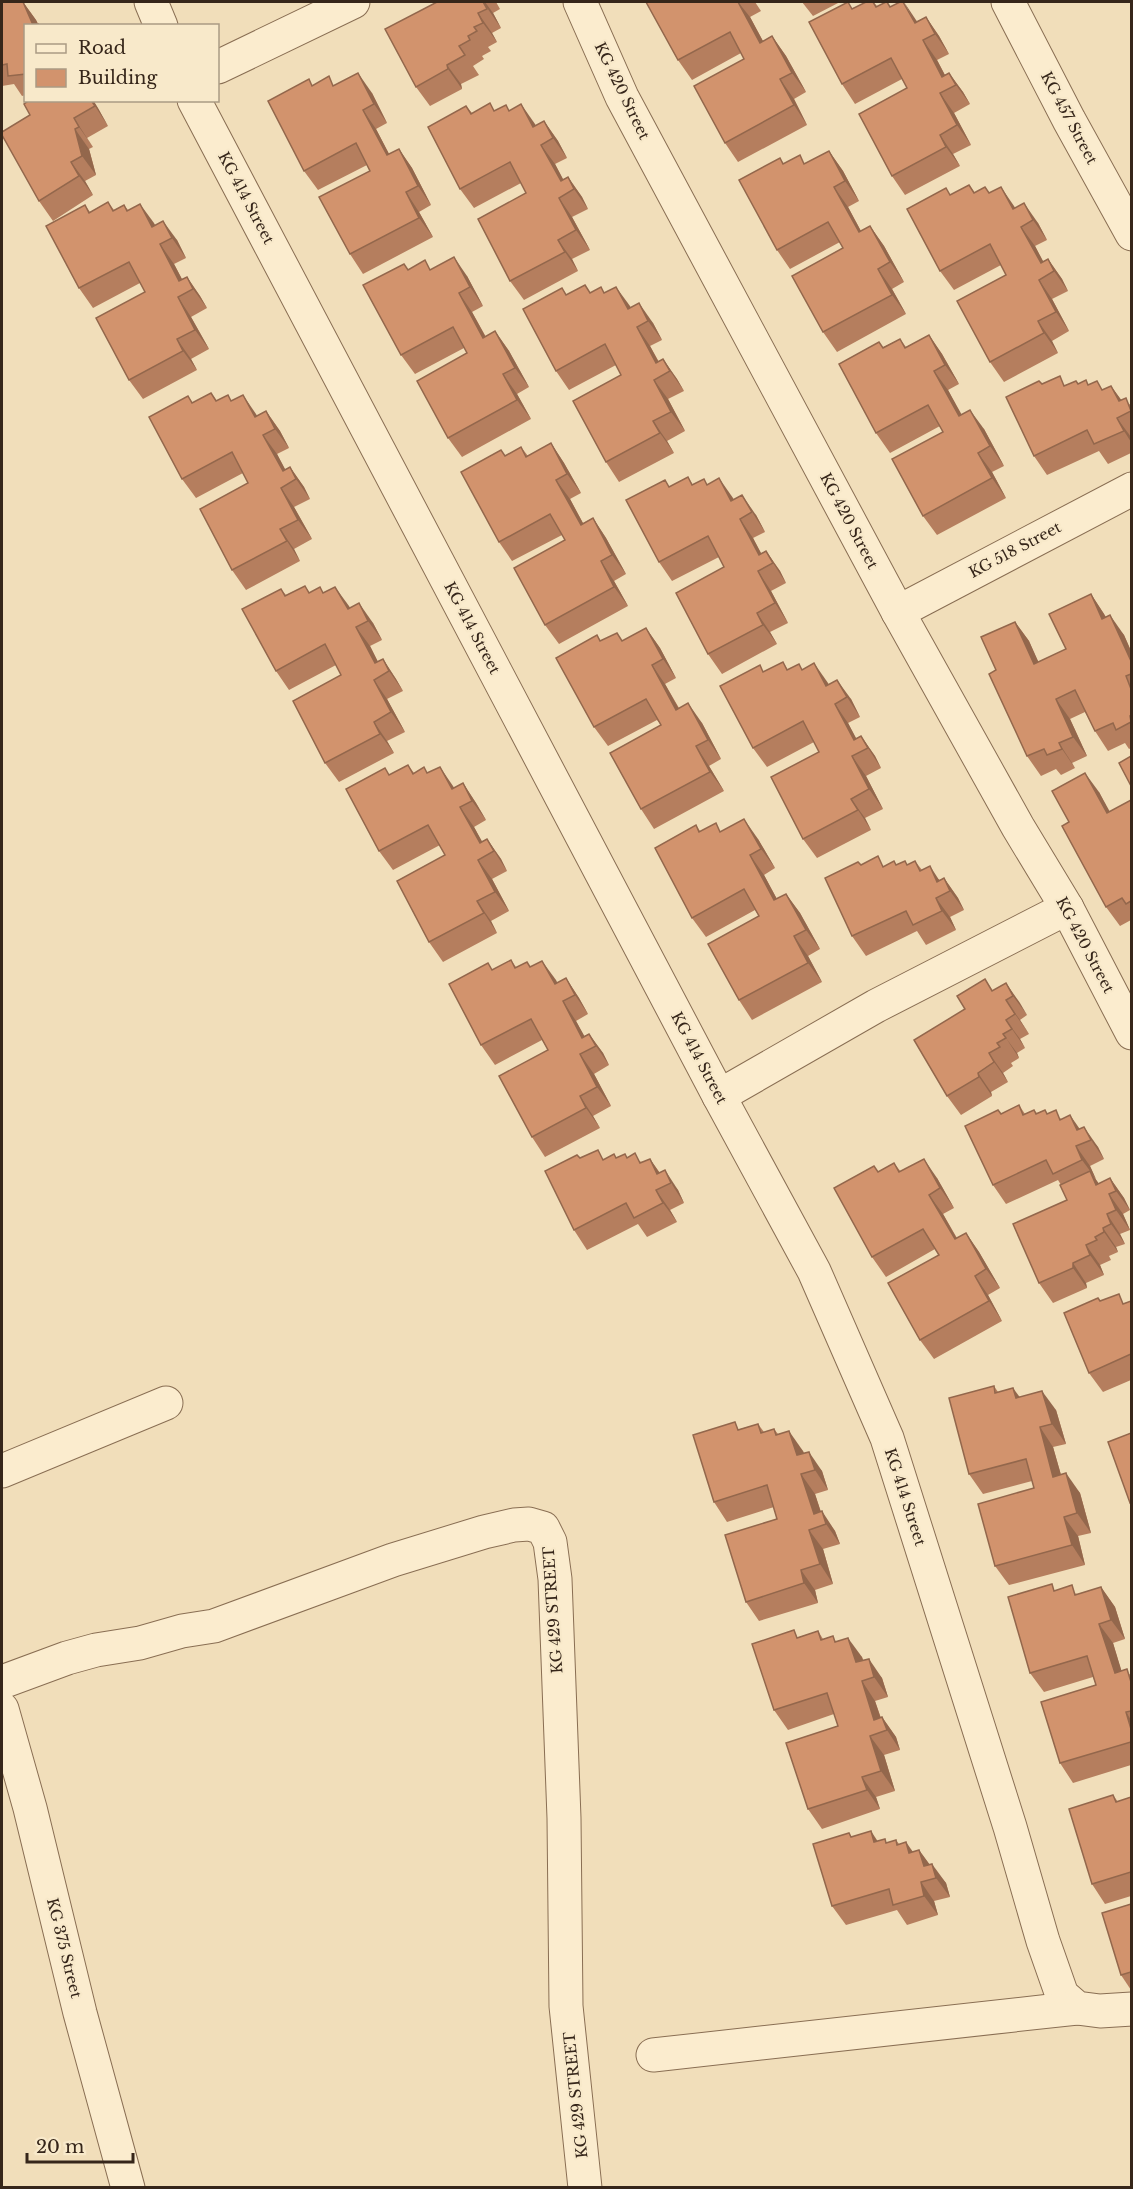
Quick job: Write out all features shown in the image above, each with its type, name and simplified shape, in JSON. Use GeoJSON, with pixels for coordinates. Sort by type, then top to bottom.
{"type":"FeatureCollection","features":[{"type":"Feature","properties":{"kind":"street"},"geometry":{"type":"LineString","coordinates":[[151,2],[160,24]]}},
{"type":"Feature","properties":{"kind":"street"},"geometry":{"type":"LineString","coordinates":[[219,67],[353,2]]}},
{"type":"Feature","properties":{"kind":"street","name":"KG 420 Street"},"geometry":{"type":"LineString","coordinates":[[580,2],[622,97],[898,612],[1018,826],[1067,908],[1131,1033]]}},
{"type":"Feature","properties":{"kind":"street","name":"KG 457 Street"},"geometry":{"type":"LineString","coordinates":[[1008,2],[1131,234]]}},
{"type":"Feature","properties":{"kind":"street","name":"KG 414 Street"},"geometry":{"type":"LineString","coordinates":[[195,102],[719,1096],[814,1270],[887,1438],[1043,1941],[1062,1995],[1077,2008]]}},
{"type":"Feature","properties":{"kind":"street","name":"KG 518 Street"},"geometry":{"type":"LineString","coordinates":[[898,612],[1131,489]]}},
{"type":"Feature","properties":{"kind":"street"},"geometry":{"type":"LineString","coordinates":[[719,1096],[876,1006],[1067,908]]}},
{"type":"Feature","properties":{"kind":"street"},"geometry":{"type":"LineString","coordinates":[[2,1471],[166,1403]]}},
{"type":"Feature","properties":{"kind":"street","name":"KG 429 STREET"},"geometry":{"type":"LineString","coordinates":[[2,1682],[96,1650],[140,1643],[182,1631],[214,1626],[393,1560],[484,1532],[514,1525],[529,1524],[543,1528],[550,1542],[555,1579],[564,1818],[566,2006],[585,2187]]}},
{"type":"Feature","properties":{"kind":"street","name":"KG 375 Street"},"geometry":{"type":"LineString","coordinates":[[2,1709],[30,1808],[80,2013],[128,2187]]}},
{"type":"Feature","properties":{"kind":"street"},"geometry":{"type":"LineString","coordinates":[[654,2055],[1077,2008],[1100,2011],[1131,2008]]}},
{"type":"Feature","properties":{"kind":"building"},"geometry":{"type":"Polygon","coordinates":[[[2,2],[23,2],[33,24],[24,24],[24,74],[8,76],[7,64],[2,65],[2,2]]]}},
{"type":"Feature","properties":{"kind":"building"},"geometry":{"type":"Polygon","coordinates":[[[437,2],[483,2],[487,9],[478,13],[483,23],[474,27],[477,31],[468,36],[470,40],[459,46],[465,55],[447,65],[448,69],[416,87],[385,29],[437,2]]]}},
{"type":"Feature","properties":{"kind":"building"},"geometry":{"type":"Polygon","coordinates":[[[646,2],[738,2],[760,43],[772,36],[792,73],[780,79],[794,105],[725,143],[694,86],[744,59],[730,32],[678,60],[646,2]]]}},
{"type":"Feature","properties":{"kind":"building"},"geometry":{"type":"Polygon","coordinates":[[[848,2],[852,9],[866,2],[873,2],[876,7],[887,2],[890,7],[903,2],[915,23],[926,17],[935,34],[923,40],[942,77],[949,73],[956,85],[940,93],[957,125],[940,135],[946,147],[892,176],[859,114],[907,88],[891,58],[842,84],[809,22],[848,2]]]}},
{"type":"Feature","properties":{"kind":"building"},"geometry":{"type":"Polygon","coordinates":[[[358,73],[374,104],[363,110],[387,155],[399,149],[418,186],[406,192],[419,218],[350,254],[319,197],[370,171],[356,143],[304,171],[268,101],[309,79],[312,86],[329,76],[333,86],[358,73]]]}},
{"type":"Feature","properties":{"kind":"building"},"geometry":{"type":"Polygon","coordinates":[[[27,102],[92,102],[95,106],[74,118],[79,127],[75,129],[82,156],[71,162],[79,176],[39,201],[2,135],[2,132],[30,115],[24,104],[27,102]]]}},
{"type":"Feature","properties":{"kind":"building"},"geometry":{"type":"Polygon","coordinates":[[[490,103],[494,111],[506,105],[509,111],[521,104],[533,127],[544,121],[553,138],[541,145],[561,181],[568,177],[574,189],[559,198],[576,230],[558,240],[565,252],[510,281],[478,219],[526,193],[510,162],[460,189],[428,127],[466,106],[471,114],[490,103]]]}},
{"type":"Feature","properties":{"kind":"building"},"geometry":{"type":"Polygon","coordinates":[[[829,151],[845,181],[834,187],[859,232],[870,226],[890,262],[878,269],[892,295],[823,332],[792,276],[843,248],[828,222],[777,250],[739,180],[780,158],[783,164],[800,155],[804,164],[829,151]]]}},
{"type":"Feature","properties":{"kind":"building"},"geometry":{"type":"Polygon","coordinates":[[[969,185],[974,193],[985,187],[989,193],[1001,187],[1013,209],[1024,203],[1033,220],[1021,227],[1041,263],[1048,259],[1054,271],[1039,280],[1056,312],[1038,321],[1044,333],[990,362],[957,301],[1006,275],[990,244],[940,271],[907,209],[946,188],[950,195],[969,185]]]}},
{"type":"Feature","properties":{"kind":"building"},"geometry":{"type":"Polygon","coordinates":[[[108,202],[113,211],[124,205],[127,211],[140,204],[152,227],[163,221],[172,238],[160,244],[179,281],[187,277],[193,289],[178,297],[195,330],[177,339],[183,351],[129,380],[96,318],[145,292],[129,262],[79,288],[46,226],[85,205],[89,213],[108,202]]]}},
{"type":"Feature","properties":{"kind":"building"},"geometry":{"type":"Polygon","coordinates":[[[454,257],[470,287],[459,293],[483,338],[495,331],[515,368],[503,374],[517,400],[448,438],[417,381],[467,353],[453,327],[401,355],[363,285],[404,264],[408,270],[425,260],[430,270],[454,257]]]}},
{"type":"Feature","properties":{"kind":"building"},"geometry":{"type":"Polygon","coordinates":[[[585,285],[590,293],[601,287],[604,293],[616,287],[628,309],[639,303],[648,321],[637,327],[656,363],[663,359],[670,371],[654,380],[671,412],[653,421],[660,433],[606,462],[573,401],[621,375],[605,344],[556,371],[523,309],[562,288],[566,295],[585,285]]]}},
{"type":"Feature","properties":{"kind":"building"},"geometry":{"type":"Polygon","coordinates":[[[929,335],[945,365],[934,371],[959,416],[970,410],[990,446],[978,453],[992,478],[923,516],[892,459],[943,432],[928,405],[876,433],[839,364],[879,342],[883,348],[900,339],[905,348],[929,335]]]}},
{"type":"Feature","properties":{"kind":"building"},"geometry":{"type":"Polygon","coordinates":[[[1060,376],[1064,386],[1076,381],[1078,384],[1086,380],[1088,385],[1097,381],[1102,390],[1111,386],[1119,401],[1126,398],[1131,411],[1117,418],[1124,431],[1094,444],[1087,430],[1034,456],[1006,397],[1039,381],[1042,384],[1060,376]]]}},
{"type":"Feature","properties":{"kind":"building"},"geometry":{"type":"Polygon","coordinates":[[[211,393],[216,401],[228,395],[231,401],[243,395],[255,417],[266,411],[275,429],[263,435],[283,471],[290,467],[296,479],[281,488],[298,520],[280,529],[287,541],[232,570],[200,509],[248,483],[232,452],[182,479],[149,417],[188,396],[192,403],[211,393]]]}},
{"type":"Feature","properties":{"kind":"building"},"geometry":{"type":"Polygon","coordinates":[[[551,443],[567,474],[556,480],[581,525],[593,518],[612,555],[601,561],[614,587],[545,625],[514,568],[565,540],[550,514],[499,542],[461,472],[501,450],[505,456],[521,447],[526,457],[551,443]]]}},
{"type":"Feature","properties":{"kind":"building"},"geometry":{"type":"Polygon","coordinates":[[[688,477],[692,485],[704,479],[707,485],[719,478],[731,501],[742,495],[752,512],[740,519],[759,555],[766,551],[773,563],[758,571],[775,603],[757,613],[763,625],[708,654],[676,593],[724,567],[708,536],[659,562],[626,500],[665,480],[669,487],[688,477]]]}},
{"type":"Feature","properties":{"kind":"building"},"geometry":{"type":"Polygon","coordinates":[[[305,586],[309,593],[320,587],[323,593],[335,587],[348,609],[359,603],[368,621],[356,627],[375,663],[383,659],[389,671],[374,680],[391,712],[374,722],[380,734],[325,763],[293,701],[341,675],[325,644],[276,671],[242,609],[281,589],[285,596],[305,586]]]}},
{"type":"Feature","properties":{"kind":"building"},"geometry":{"type":"Polygon","coordinates":[[[1091,594],[1102,619],[1110,615],[1131,661],[1131,674],[1126,676],[1131,689],[1131,722],[1116,730],[1113,723],[1095,731],[1075,690],[1056,699],[1073,737],[1059,743],[1062,749],[1047,755],[1044,749],[1027,756],[989,674],[996,670],[981,637],[1015,622],[1034,664],[1066,649],[1049,614],[1091,594]]]}},
{"type":"Feature","properties":{"kind":"building"},"geometry":{"type":"Polygon","coordinates":[[[646,628],[663,659],[652,665],[676,710],[688,703],[708,740],[696,746],[710,772],[641,809],[610,753],[661,725],[646,699],[594,727],[556,658],[597,635],[600,641],[617,633],[622,641],[646,628]]]}},
{"type":"Feature","properties":{"kind":"building"},"geometry":{"type":"Polygon","coordinates":[[[783,662],[787,670],[799,664],[802,670],[814,663],[826,686],[837,680],[847,697],[835,704],[854,740],[861,736],[868,748],[852,756],[869,789],[851,799],[858,810],[803,839],[771,777],[819,752],[803,721],[753,748],[720,686],[760,665],[763,672],[783,662]]]}},
{"type":"Feature","properties":{"kind":"building"},"geometry":{"type":"Polygon","coordinates":[[[1131,756],[1131,786],[1119,763],[1131,756]]]}},
{"type":"Feature","properties":{"kind":"building"},"geometry":{"type":"Polygon","coordinates":[[[408,765],[413,774],[424,767],[427,773],[440,767],[452,789],[463,783],[472,801],[460,807],[480,843],[487,839],[494,851],[478,860],[495,892],[477,901],[484,913],[429,942],[397,881],[445,855],[428,825],[379,851],[346,789],[385,768],[389,775],[408,765]]]}},
{"type":"Feature","properties":{"kind":"building"},"geometry":{"type":"Polygon","coordinates":[[[1085,773],[1107,813],[1131,800],[1131,901],[1126,904],[1122,898],[1106,907],[1062,826],[1069,822],[1052,791],[1085,773]]]}},
{"type":"Feature","properties":{"kind":"building"},"geometry":{"type":"Polygon","coordinates":[[[744,819],[761,849],[750,855],[774,900],[786,894],[806,930],[794,936],[808,963],[739,1000],[708,944],[759,916],[744,889],[692,918],[655,848],[696,825],[699,832],[716,823],[720,832],[744,819]]]}},
{"type":"Feature","properties":{"kind":"building"},"geometry":{"type":"Polygon","coordinates":[[[878,856],[883,867],[894,861],[896,865],[905,861],[907,865],[915,861],[920,871],[930,866],[937,882],[944,878],[950,891],[936,898],[942,911],[913,925],[906,911],[852,936],[825,878],[858,862],[861,865],[878,856]]]}},
{"type":"Feature","properties":{"kind":"building"},"geometry":{"type":"Polygon","coordinates":[[[511,960],[515,968],[527,962],[530,967],[542,961],[555,984],[566,978],[575,995],[563,1001],[582,1038],[589,1034],[596,1046],[580,1054],[597,1087],[580,1096],[586,1108],[532,1137],[499,1076],[548,1050],[531,1019],[481,1045],[449,984],[488,963],[492,970],[511,960]]]}},
{"type":"Feature","properties":{"kind":"building"},"geometry":{"type":"Polygon","coordinates":[[[985,979],[992,991],[1006,983],[1013,996],[1006,1000],[1015,1014],[1006,1020],[1012,1029],[1003,1034],[1006,1038],[997,1043],[1000,1047],[989,1053],[994,1062],[978,1073],[979,1077],[947,1096],[914,1040],[965,1009],[957,996],[985,979]]]}},
{"type":"Feature","properties":{"kind":"building"},"geometry":{"type":"Polygon","coordinates":[[[1019,1105],[1023,1115],[1034,1110],[1036,1114],[1045,1110],[1047,1114],[1056,1110],[1060,1120],[1070,1115],[1077,1130],[1084,1127],[1091,1140],[1076,1146],[1082,1160],[1053,1174],[1046,1160],[993,1185],[965,1126],[998,1110],[1001,1114],[1019,1105]]]}},
{"type":"Feature","properties":{"kind":"building"},"geometry":{"type":"Polygon","coordinates":[[[598,1150],[603,1160],[614,1154],[616,1158],[625,1154],[627,1158],[635,1153],[640,1163],[650,1159],[657,1174],[665,1170],[671,1183],[656,1190],[663,1203],[634,1218],[626,1203],[574,1230],[545,1171],[577,1155],[580,1158],[598,1150]]]}},
{"type":"Feature","properties":{"kind":"building"},"geometry":{"type":"Polygon","coordinates":[[[924,1159],[940,1188],[929,1195],[955,1239],[966,1233],[986,1269],[975,1276],[989,1301],[920,1340],[888,1283],[939,1255],[923,1229],[872,1257],[834,1188],[874,1166],[878,1172],[894,1163],[899,1172],[924,1159]]]}},
{"type":"Feature","properties":{"kind":"building"},"geometry":{"type":"Polygon","coordinates":[[[1090,1171],[1096,1185],[1110,1178],[1116,1191],[1109,1194],[1116,1210],[1107,1214],[1111,1224],[1103,1228],[1104,1232],[1095,1237],[1097,1240],[1086,1245],[1090,1255],[1073,1263],[1073,1268],[1039,1283],[1013,1224],[1067,1200],[1060,1185],[1090,1171]]]}},
{"type":"Feature","properties":{"kind":"building"},"geometry":{"type":"Polygon","coordinates":[[[1119,1294],[1123,1304],[1131,1301],[1131,1354],[1089,1373],[1064,1313],[1098,1298],[1100,1301],[1119,1294]]]}},
{"type":"Feature","properties":{"kind":"building"},"geometry":{"type":"Polygon","coordinates":[[[994,1386],[995,1393],[1013,1388],[1016,1398],[1042,1391],[1052,1424],[1040,1427],[1053,1477],[1066,1473],[1077,1513],[1064,1517],[1072,1545],[995,1566],[978,1504],[1034,1488],[1026,1459],[969,1474],[949,1398],[994,1386]]]}},
{"type":"Feature","properties":{"kind":"building"},"geometry":{"type":"Polygon","coordinates":[[[735,1422],[738,1430],[758,1424],[761,1433],[774,1429],[776,1435],[789,1431],[797,1455],[809,1452],[815,1470],[801,1474],[814,1514],[822,1511],[826,1524],[809,1530],[820,1564],[801,1570],[804,1583],[746,1602],[725,1535],[777,1519],[767,1485],[714,1502],[693,1435],[735,1422]]]}},
{"type":"Feature","properties":{"kind":"building"},"geometry":{"type":"Polygon","coordinates":[[[1131,1433],[1131,1502],[1130,1503],[1108,1442],[1131,1433]]]}},
{"type":"Feature","properties":{"kind":"building"},"geometry":{"type":"Polygon","coordinates":[[[1052,1584],[1054,1591],[1072,1585],[1075,1595],[1101,1587],[1111,1620],[1099,1624],[1115,1673],[1127,1669],[1131,1682],[1131,1711],[1126,1712],[1131,1729],[1131,1742],[1060,1763],[1041,1702],[1096,1685],[1087,1656],[1030,1673],[1008,1597],[1052,1584]]]}},
{"type":"Feature","properties":{"kind":"building"},"geometry":{"type":"Polygon","coordinates":[[[794,1630],[797,1638],[818,1631],[821,1640],[833,1636],[835,1642],[848,1638],[856,1662],[869,1659],[874,1677],[862,1681],[874,1720],[882,1717],[887,1730],[870,1736],[881,1771],[862,1777],[867,1790],[808,1809],[786,1743],[838,1726],[827,1693],[774,1710],[752,1644],[794,1630]]]}},
{"type":"Feature","properties":{"kind":"building"},"geometry":{"type":"Polygon","coordinates":[[[1113,1795],[1116,1802],[1131,1797],[1131,1872],[1092,1884],[1069,1809],[1113,1795]]]}},
{"type":"Feature","properties":{"kind":"building"},"geometry":{"type":"Polygon","coordinates":[[[871,1831],[874,1842],[885,1839],[886,1843],[896,1840],[897,1845],[906,1842],[909,1853],[919,1850],[924,1866],[932,1864],[936,1878],[921,1882],[924,1896],[893,1905],[889,1889],[832,1906],[813,1844],[849,1833],[851,1837],[871,1831]]]}},
{"type":"Feature","properties":{"kind":"building"},"geometry":{"type":"Polygon","coordinates":[[[1131,1904],[1131,1972],[1121,1975],[1102,1913],[1131,1904]]]}}]}
